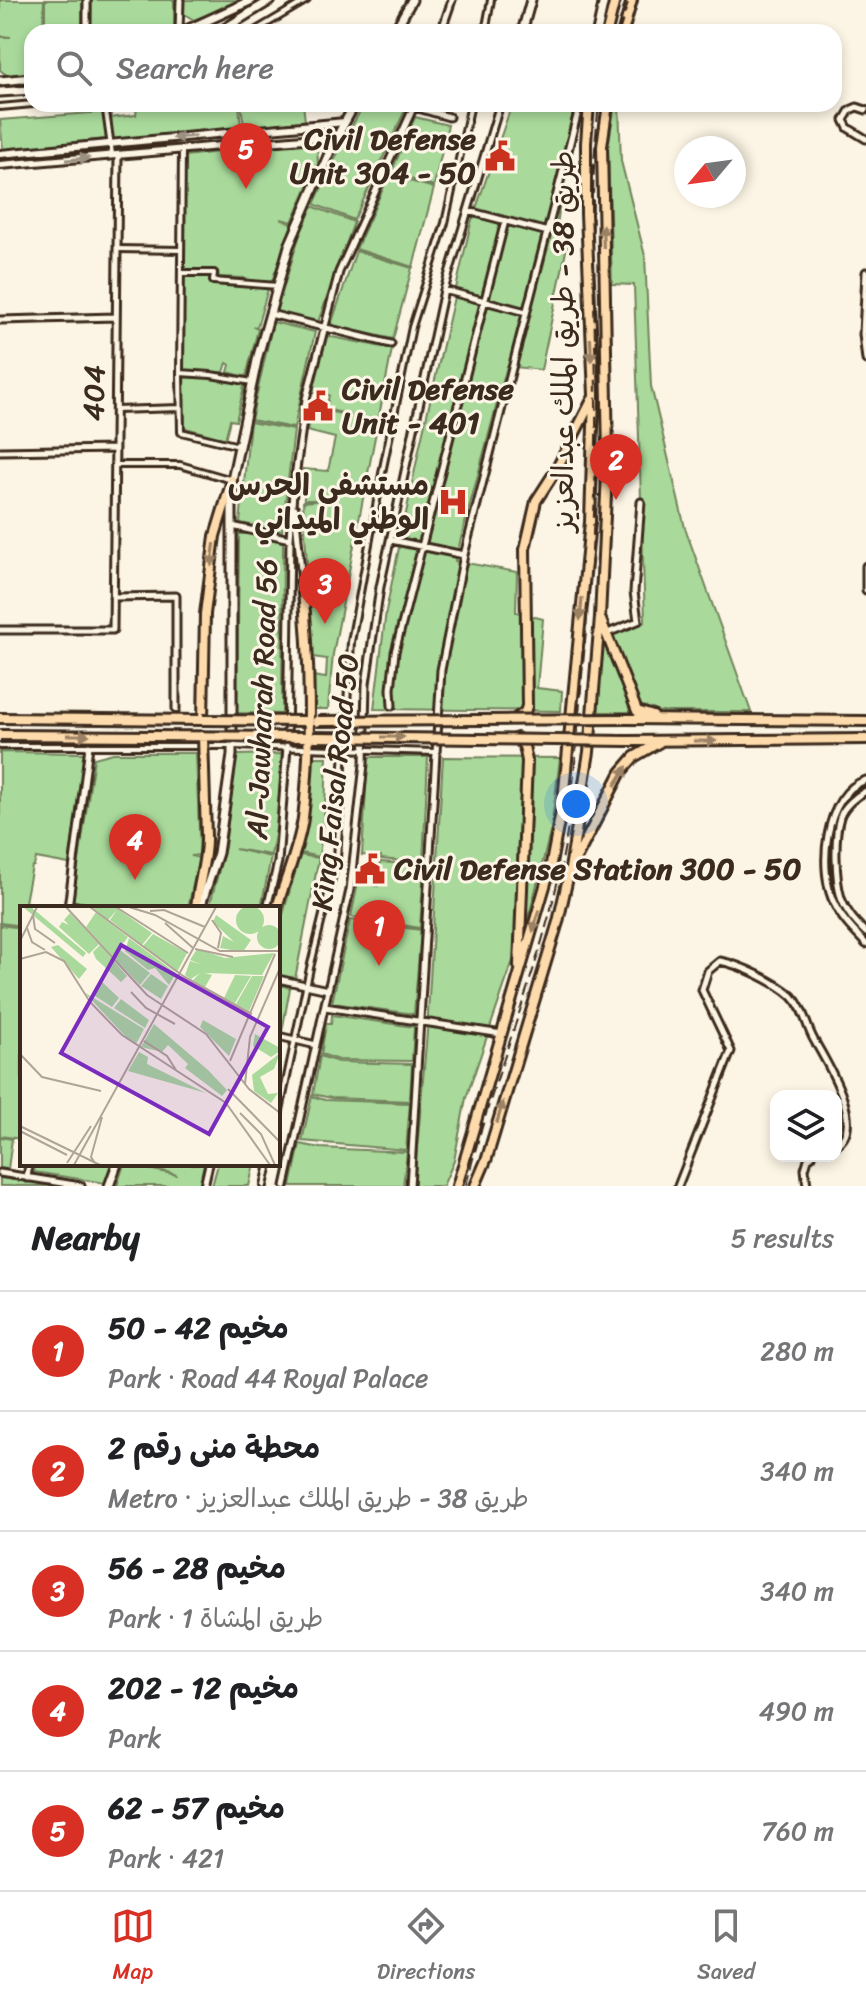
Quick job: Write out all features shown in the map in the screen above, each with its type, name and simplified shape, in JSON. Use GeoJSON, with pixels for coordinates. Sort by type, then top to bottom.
{"type":"FeatureCollection","features":[{"type":"Feature","properties":{"kind":"main road"},"geometry":{"type":"LineString","coordinates":[[199,24],[252,0]]}},
{"type":"Feature","properties":{"kind":"main road"},"geometry":{"type":"LineString","coordinates":[[232,24],[271,0]]}},
{"type":"Feature","properties":{"kind":"main road"},"geometry":{"type":"LineString","coordinates":[[398,24],[412,0]]}},
{"type":"Feature","properties":{"kind":"main road"},"geometry":{"type":"LineString","coordinates":[[524,24],[531,0]]}},
{"type":"Feature","properties":{"kind":"main road"},"geometry":{"type":"LineString","coordinates":[[599,24],[604,0]]}},
{"type":"Feature","properties":{"kind":"main road"},"geometry":{"type":"LineString","coordinates":[[609,24],[615,0]]}},
{"type":"Feature","properties":{"kind":"main road"},"geometry":{"type":"LineString","coordinates":[[625,24],[632,0]]}},
{"type":"Feature","properties":{"kind":"main road"},"geometry":{"type":"LineString","coordinates":[[0,81],[24,79]]}},
{"type":"Feature","properties":{"kind":"main road"},"geometry":{"type":"LineString","coordinates":[[0,92],[24,90]]}},
{"type":"Feature","properties":{"kind":"main road"},"geometry":{"type":"LineString","coordinates":[[203,720],[205,614],[215,536],[232,480],[252,382],[289,246],[351,112]]}},
{"type":"Feature","properties":{"kind":"main road","name":"طريق 38 - طريق الملك عبدالعزيز"},"geometry":{"type":"LineString","coordinates":[[457,1186],[519,982],[550,869],[563,801],[590,522],[594,395],[586,214],[588,112]]}},
{"type":"Feature","properties":{"kind":"main road","name":"طريق 38 - طريق الملك عبدالعزيز"},"geometry":{"type":"LineString","coordinates":[[475,1186],[487,1158],[558,922],[589,752],[608,454],[602,146],[607,112]]}},
{"type":"Feature","properties":{"kind":"main road"},"geometry":{"type":"LineString","coordinates":[[515,719],[525,712],[527,706],[525,549],[536,501],[556,470],[594,395]]}},
{"type":"Feature","properties":{"kind":"main road"},"geometry":{"type":"LineString","coordinates":[[199,906],[218,853],[233,746],[232,480]]}},
{"type":"Feature","properties":{"kind":"main road"},"geometry":{"type":"LineString","coordinates":[[278,906],[303,820],[309,721],[307,631],[302,582]]}},
{"type":"Feature","properties":{"kind":"main road"},"geometry":{"type":"LineString","coordinates":[[600,617],[637,711],[661,718]]}},
{"type":"Feature","properties":{"kind":"main road"},"geometry":{"type":"LineString","coordinates":[[0,718],[866,721]]}},
{"type":"Feature","properties":{"kind":"main road"},"geometry":{"type":"LineString","coordinates":[[0,735],[627,741],[866,739]]}},
{"type":"Feature","properties":{"kind":"main road"},"geometry":{"type":"LineString","coordinates":[[198,906],[198,887],[207,853],[203,736]]}},
{"type":"Feature","properties":{"kind":"main road"},"geometry":{"type":"LineString","coordinates":[[517,738],[524,746],[527,761],[519,982]]}},
{"type":"Feature","properties":{"kind":"main road"},"geometry":{"type":"LineString","coordinates":[[570,869],[621,772],[634,757],[661,741]]}},
{"type":"Feature","properties":{"kind":"main road"},"geometry":{"type":"LineString","coordinates":[[109,1186],[116,1166]]}},
{"type":"Feature","properties":{"kind":"street"},"geometry":{"type":"LineString","coordinates":[[87,0],[87,24]]}},
{"type":"Feature","properties":{"kind":"street"},"geometry":{"type":"LineString","coordinates":[[180,0],[181,24]]}},
{"type":"Feature","properties":{"kind":"street"},"geometry":{"type":"LineString","coordinates":[[266,24],[307,0]]}},
{"type":"Feature","properties":{"kind":"street"},"geometry":{"type":"LineString","coordinates":[[444,24],[452,0]]}},
{"type":"Feature","properties":{"kind":"street"},"geometry":{"type":"LineString","coordinates":[[486,24],[491,0]]}},
{"type":"Feature","properties":{"kind":"street"},"geometry":{"type":"LineString","coordinates":[[0,107],[24,105]]}},
{"type":"Feature","properties":{"kind":"street"},"geometry":{"type":"LineString","coordinates":[[866,110],[857,107],[850,110],[844,120],[848,128],[866,139]]}},
{"type":"Feature","properties":{"kind":"street"},"geometry":{"type":"LineString","coordinates":[[106,112],[110,144],[115,156]]}},
{"type":"Feature","properties":{"kind":"street","name":"Al-Jawharah Road 56"},"geometry":{"type":"LineString","coordinates":[[267,906],[278,862],[287,747],[290,539],[293,491],[306,399],[339,272],[412,112]]}},
{"type":"Feature","properties":{"kind":"street"},"geometry":{"type":"LineString","coordinates":[[435,112],[449,117]]}},
{"type":"Feature","properties":{"kind":"street"},"geometry":{"type":"LineString","coordinates":[[280,1111],[337,858],[351,642],[383,468],[412,327],[445,223],[469,112]]}},
{"type":"Feature","properties":{"kind":"street","name":"King Faisal Road 50"},"geometry":{"type":"LineString","coordinates":[[285,1186],[350,890],[364,750],[366,684],[380,587],[444,290],[498,112]]}},
{"type":"Feature","properties":{"kind":"street"},"geometry":{"type":"LineString","coordinates":[[410,1186],[441,670],[464,555],[578,112]]}},
{"type":"Feature","properties":{"kind":"street"},"geometry":{"type":"LineString","coordinates":[[0,154],[345,122]]}},
{"type":"Feature","properties":{"kind":"street"},"geometry":{"type":"LineString","coordinates":[[0,165],[338,136]]}},
{"type":"Feature","properties":{"kind":"street"},"geometry":{"type":"LineString","coordinates":[[182,150],[181,432],[239,446]]}},
{"type":"Feature","properties":{"kind":"street","name":"404"},"geometry":{"type":"LineString","coordinates":[[0,630],[113,630],[115,156]]}},
{"type":"Feature","properties":{"kind":"street"},"geometry":{"type":"LineString","coordinates":[[468,211],[548,232]]}},
{"type":"Feature","properties":{"kind":"street"},"geometry":{"type":"LineString","coordinates":[[392,706],[395,652],[505,221]]}},
{"type":"Feature","properties":{"kind":"street"},"geometry":{"type":"LineString","coordinates":[[117,249],[181,250]]}},
{"type":"Feature","properties":{"kind":"street"},"geometry":{"type":"LineString","coordinates":[[866,272],[863,344],[866,360]]}},
{"type":"Feature","properties":{"kind":"street"},"geometry":{"type":"LineString","coordinates":[[181,273],[214,273],[213,281],[278,286]]}},
{"type":"Feature","properties":{"kind":"street"},"geometry":{"type":"LineString","coordinates":[[444,290],[526,312]]}},
{"type":"Feature","properties":{"kind":"street"},"geometry":{"type":"LineString","coordinates":[[270,314],[391,344]]}},
{"type":"Feature","properties":{"kind":"street"},"geometry":{"type":"LineString","coordinates":[[0,320],[116,317]]}},
{"type":"Feature","properties":{"kind":"street"},"geometry":{"type":"LineString","coordinates":[[180,373],[252,382]]}},
{"type":"Feature","properties":{"kind":"street"},"geometry":{"type":"LineString","coordinates":[[115,410],[180,408]]}},
{"type":"Feature","properties":{"kind":"street"},"geometry":{"type":"LineString","coordinates":[[0,451],[115,449]]}},
{"type":"Feature","properties":{"kind":"street"},"geometry":{"type":"LineString","coordinates":[[115,465],[180,465],[232,480]]}},
{"type":"Feature","properties":{"kind":"street","name":"Al-Jawharah Road 56"},"geometry":{"type":"LineString","coordinates":[[293,491],[302,582]]}},
{"type":"Feature","properties":{"kind":"street"},"geometry":{"type":"LineString","coordinates":[[605,634],[638,621],[634,592],[641,502]]}},
{"type":"Feature","properties":{"kind":"street"},"geometry":{"type":"LineString","coordinates":[[232,526],[290,539]]}},
{"type":"Feature","properties":{"kind":"street"},"geometry":{"type":"LineString","coordinates":[[390,540],[464,555]]}},
{"type":"Feature","properties":{"kind":"street"},"geometry":{"type":"LineString","coordinates":[[866,566],[866,590]]}},
{"type":"Feature","properties":{"kind":"street"},"geometry":{"type":"LineString","coordinates":[[113,597],[176,596],[176,709]]}},
{"type":"Feature","properties":{"kind":"street"},"geometry":{"type":"LineString","coordinates":[[0,746],[233,746],[435,752]]}},
{"type":"Feature","properties":{"kind":"street"},"geometry":{"type":"LineString","coordinates":[[68,906],[89,746]]}},
{"type":"Feature","properties":{"kind":"street"},"geometry":{"type":"LineString","coordinates":[[866,780],[845,793],[836,807],[828,832],[827,880],[834,904],[848,926],[866,944]]}},
{"type":"Feature","properties":{"kind":"street"},"geometry":{"type":"LineString","coordinates":[[866,791],[840,815],[836,872],[841,898],[852,919],[866,933]]}},
{"type":"Feature","properties":{"kind":"street"},"geometry":{"type":"LineString","coordinates":[[678,1186],[731,1051],[702,990],[708,971],[720,961],[756,975],[792,997],[803,1012],[813,1039],[850,1094]]}},
{"type":"Feature","properties":{"kind":"street"},"geometry":{"type":"LineString","coordinates":[[280,979],[328,990]]}},
{"type":"Feature","properties":{"kind":"street"},"geometry":{"type":"LineString","coordinates":[[325,1007],[503,1034]]}},
{"type":"Feature","properties":{"kind":"street"},"geometry":{"type":"LineString","coordinates":[[280,1036],[316,1045]]}},
{"type":"Feature","properties":{"kind":"street"},"geometry":{"type":"LineString","coordinates":[[842,1143],[856,1132]]}},
{"type":"Feature","properties":{"kind":"street"},"geometry":{"type":"LineString","coordinates":[[807,1162],[807,1186]]}},
{"type":"Feature","properties":{"kind":"street"},"geometry":{"type":"LineString","coordinates":[[27,1178],[29,1166]]}},
{"type":"Feature","properties":{"kind":"street"},"geometry":{"type":"LineString","coordinates":[[204,1186],[209,1166]]}},
{"type":"Feature","properties":{"kind":"street"},"geometry":{"type":"LineString","coordinates":[[264,1186],[269,1166]]}},
{"type":"Feature","properties":{"kind":"street"},"geometry":{"type":"LineString","coordinates":[[0,1173],[81,1186]]}},
{"type":"Feature","properties":{"kind":"green space"},"geometry":{"type":"Polygon","coordinates":[[[0,0],[44,0],[43,24],[24,24],[24,75],[9,77],[0,70],[0,37],[11,37],[0,36],[0,0]]]}},
{"type":"Feature","properties":{"kind":"green space"},"geometry":{"type":"Polygon","coordinates":[[[45,0],[82,0],[82,24],[45,24],[45,0]]]}},
{"type":"Feature","properties":{"kind":"green space"},"geometry":{"type":"Polygon","coordinates":[[[92,0],[174,0],[174,24],[91,24],[92,0]]]}},
{"type":"Feature","properties":{"kind":"green space"},"geometry":{"type":"Polygon","coordinates":[[[184,0],[244,0],[194,20],[184,14],[184,0]]]}},
{"type":"Feature","properties":{"kind":"green space"},"geometry":{"type":"Polygon","coordinates":[[[104,112],[107,139],[3,150],[0,120],[104,112]]]}},
{"type":"Feature","properties":{"kind":"green space"},"geometry":{"type":"Polygon","coordinates":[[[136,112],[240,112],[241,128],[113,140],[110,118],[136,115],[136,112]]]}},
{"type":"Feature","properties":{"kind":"green space"},"geometry":{"type":"Polygon","coordinates":[[[242,112],[304,112],[305,121],[244,127],[242,112]]]}},
{"type":"Feature","properties":{"kind":"green space"},"geometry":{"type":"Polygon","coordinates":[[[360,112],[404,112],[354,220],[314,204],[360,112]]]}},
{"type":"Feature","properties":{"kind":"green space"},"geometry":{"type":"Polygon","coordinates":[[[509,112],[573,112],[557,225],[570,232],[541,370],[507,366],[455,561],[517,572],[516,612],[543,619],[537,688],[562,691],[561,711],[374,709],[386,611],[471,223],[509,112]]]}},
{"type":"Feature","properties":{"kind":"green space"},"geometry":{"type":"Polygon","coordinates":[[[614,112],[619,112],[621,161],[645,256],[651,386],[685,528],[751,712],[595,712],[601,638],[645,622],[634,285],[612,284],[608,148],[614,112]]]}},
{"type":"Feature","properties":{"kind":"green space"},"geometry":{"type":"Polygon","coordinates":[[[415,117],[448,125],[434,186],[391,173],[415,117]]]}},
{"type":"Feature","properties":{"kind":"green space"},"geometry":{"type":"Polygon","coordinates":[[[311,141],[317,145],[318,164],[292,222],[281,219],[292,224],[271,284],[219,277],[218,271],[184,271],[185,156],[311,141]]]}},
{"type":"Feature","properties":{"kind":"green space"},"geometry":{"type":"Polygon","coordinates":[[[389,175],[434,188],[413,267],[356,249],[389,175]]]}},
{"type":"Feature","properties":{"kind":"green space"},"geometry":{"type":"Polygon","coordinates":[[[312,206],[354,222],[318,322],[276,312],[312,206]]]}},
{"type":"Feature","properties":{"kind":"green space"},"geometry":{"type":"Polygon","coordinates":[[[356,251],[412,268],[393,339],[331,325],[356,251]]]}},
{"type":"Feature","properties":{"kind":"green space"},"geometry":{"type":"Polygon","coordinates":[[[184,276],[211,276],[211,283],[251,284],[268,289],[257,327],[253,327],[258,329],[246,377],[228,372],[230,365],[227,363],[224,372],[183,372],[184,276]]]}},
{"type":"Feature","properties":{"kind":"green space"},"geometry":{"type":"Polygon","coordinates":[[[273,322],[315,332],[294,428],[251,420],[273,322]]]}},
{"type":"Feature","properties":{"kind":"green space"},"geometry":{"type":"Polygon","coordinates":[[[327,336],[392,349],[333,654],[328,709],[316,709],[312,705],[312,676],[326,678],[327,659],[313,657],[303,502],[325,500],[304,500],[303,469],[328,471],[335,438],[307,431],[309,418],[323,421],[325,411],[350,415],[326,409],[329,395],[313,392],[327,336]]]}},
{"type":"Feature","properties":{"kind":"green space"},"geometry":{"type":"Polygon","coordinates":[[[183,377],[245,382],[236,421],[230,420],[225,439],[182,427],[183,377]]]}},
{"type":"Feature","properties":{"kind":"green space"},"geometry":{"type":"Polygon","coordinates":[[[250,422],[294,430],[282,531],[240,523],[250,422]]]}},
{"type":"Feature","properties":{"kind":"green space"},"geometry":{"type":"Polygon","coordinates":[[[239,534],[283,542],[282,714],[237,713],[239,534]]]}},
{"type":"Feature","properties":{"kind":"green space"},"geometry":{"type":"Polygon","coordinates":[[[0,752],[85,753],[69,864],[36,858],[25,902],[33,906],[20,906],[20,926],[0,923],[0,752]]]}},
{"type":"Feature","properties":{"kind":"green space"},"geometry":{"type":"Polygon","coordinates":[[[113,753],[196,753],[200,855],[191,856],[199,858],[188,906],[104,906],[73,901],[94,758],[113,753]]]}},
{"type":"Feature","properties":{"kind":"green space"},"geometry":{"type":"Polygon","coordinates":[[[282,754],[277,825],[271,855],[235,849],[271,857],[261,906],[210,906],[225,847],[236,755],[282,754]]]}},
{"type":"Feature","properties":{"kind":"green space"},"geometry":{"type":"Polygon","coordinates":[[[312,757],[327,757],[319,857],[301,853],[308,822],[312,757]]]}},
{"type":"Feature","properties":{"kind":"green space"},"geometry":{"type":"Polygon","coordinates":[[[368,757],[428,757],[423,863],[362,855],[368,757]]]}},
{"type":"Feature","properties":{"kind":"green space"},"geometry":{"type":"Polygon","coordinates":[[[443,757],[560,758],[551,829],[531,908],[466,1098],[454,1161],[443,1186],[414,1186],[427,1032],[443,757]]]}},
{"type":"Feature","properties":{"kind":"green space"},"geometry":{"type":"Polygon","coordinates":[[[300,855],[319,858],[295,979],[280,975],[280,925],[300,855]]]}},
{"type":"Feature","properties":{"kind":"green space"},"geometry":{"type":"Polygon","coordinates":[[[380,862],[424,865],[420,928],[351,917],[358,883],[378,886],[380,862]]]}},
{"type":"Feature","properties":{"kind":"green space"},"geometry":{"type":"Polygon","coordinates":[[[350,920],[421,930],[414,1014],[332,1003],[350,920]]]}},
{"type":"Feature","properties":{"kind":"green space"},"geometry":{"type":"Polygon","coordinates":[[[0,925],[20,928],[20,1139],[0,1136],[0,925]]]}},
{"type":"Feature","properties":{"kind":"green space"},"geometry":{"type":"Polygon","coordinates":[[[280,985],[290,988],[280,1032],[280,985]]]}},
{"type":"Feature","properties":{"kind":"green space"},"geometry":{"type":"Polygon","coordinates":[[[332,1015],[414,1027],[412,1061],[339,1060],[321,1054],[326,1024],[331,1024],[332,1015]]]}},
{"type":"Feature","properties":{"kind":"green space"},"geometry":{"type":"Polygon","coordinates":[[[320,1056],[338,1062],[412,1064],[410,1101],[331,1098],[313,1094],[320,1056]]]}},
{"type":"Feature","properties":{"kind":"green space"},"geometry":{"type":"Polygon","coordinates":[[[312,1096],[325,1100],[410,1103],[406,1150],[302,1141],[312,1096]]]}},
{"type":"Feature","properties":{"kind":"green space"},"geometry":{"type":"Polygon","coordinates":[[[0,1137],[12,1139],[8,1169],[0,1168],[0,1137]]]}},
{"type":"Feature","properties":{"kind":"green space"},"geometry":{"type":"Polygon","coordinates":[[[300,1144],[320,1148],[407,1152],[403,1186],[291,1186],[300,1144]]]}},
{"type":"Feature","properties":{"kind":"green space"},"geometry":{"type":"Polygon","coordinates":[[[35,1166],[110,1166],[105,1183],[34,1172],[35,1166]]]}},
{"type":"Feature","properties":{"kind":"green space"},"geometry":{"type":"Polygon","coordinates":[[[123,1166],[177,1175],[146,1166],[204,1166],[199,1186],[117,1186],[123,1166]]]}},
{"type":"Feature","properties":{"kind":"green space"},"geometry":{"type":"Polygon","coordinates":[[[217,1166],[254,1166],[249,1186],[212,1186],[217,1166]]]}},
{"type":"Feature","properties":{"kind":"green space"},"geometry":{"type":"Polygon","coordinates":[[[0,1178],[59,1186],[0,1186],[0,1178]]]}},
{"type":"Feature","properties":{"kind":"railway"},"geometry":{"type":"LineString","coordinates":[[622,24],[629,0]]}},
{"type":"Feature","properties":{"kind":"railway"},"geometry":{"type":"LineString","coordinates":[[466,1186],[549,918],[568,826],[594,511],[593,181],[598,112]]}},
{"type":"Feature","properties":{"kind":"place","name":"Civil Defense Unit 304 - 50"},"geometry":{"type":"Point","coordinates":[500,156]}},
{"type":"Feature","properties":{"kind":"place","name":"مخيم 57 - 62"},"geometry":{"type":"Point","coordinates":[246,189]}},
{"type":"Feature","properties":{"kind":"place","name":"Civil Defense Unit - 401"},"geometry":{"type":"Point","coordinates":[318,406]}},
{"type":"Feature","properties":{"kind":"place","name":"محطة منى رقم 2"},"geometry":{"type":"Point","coordinates":[616,500]}},
{"type":"Feature","properties":{"kind":"place","name":"مستشفى الحرس الوطني الميداني"},"geometry":{"type":"Point","coordinates":[453,502]}},
{"type":"Feature","properties":{"kind":"place","name":"مخيم 28 - 56"},"geometry":{"type":"Point","coordinates":[325,624]}},
{"type":"Feature","properties":{"kind":"place","name":"Civil Defense Station 300 - 50"},"geometry":{"type":"Point","coordinates":[370,869]}},
{"type":"Feature","properties":{"kind":"place","name":"مخيم 12 - 202"},"geometry":{"type":"Point","coordinates":[135,880]}},
{"type":"Feature","properties":{"kind":"place","name":"مخيم 42 - 50"},"geometry":{"type":"Point","coordinates":[379,966]}}]}
